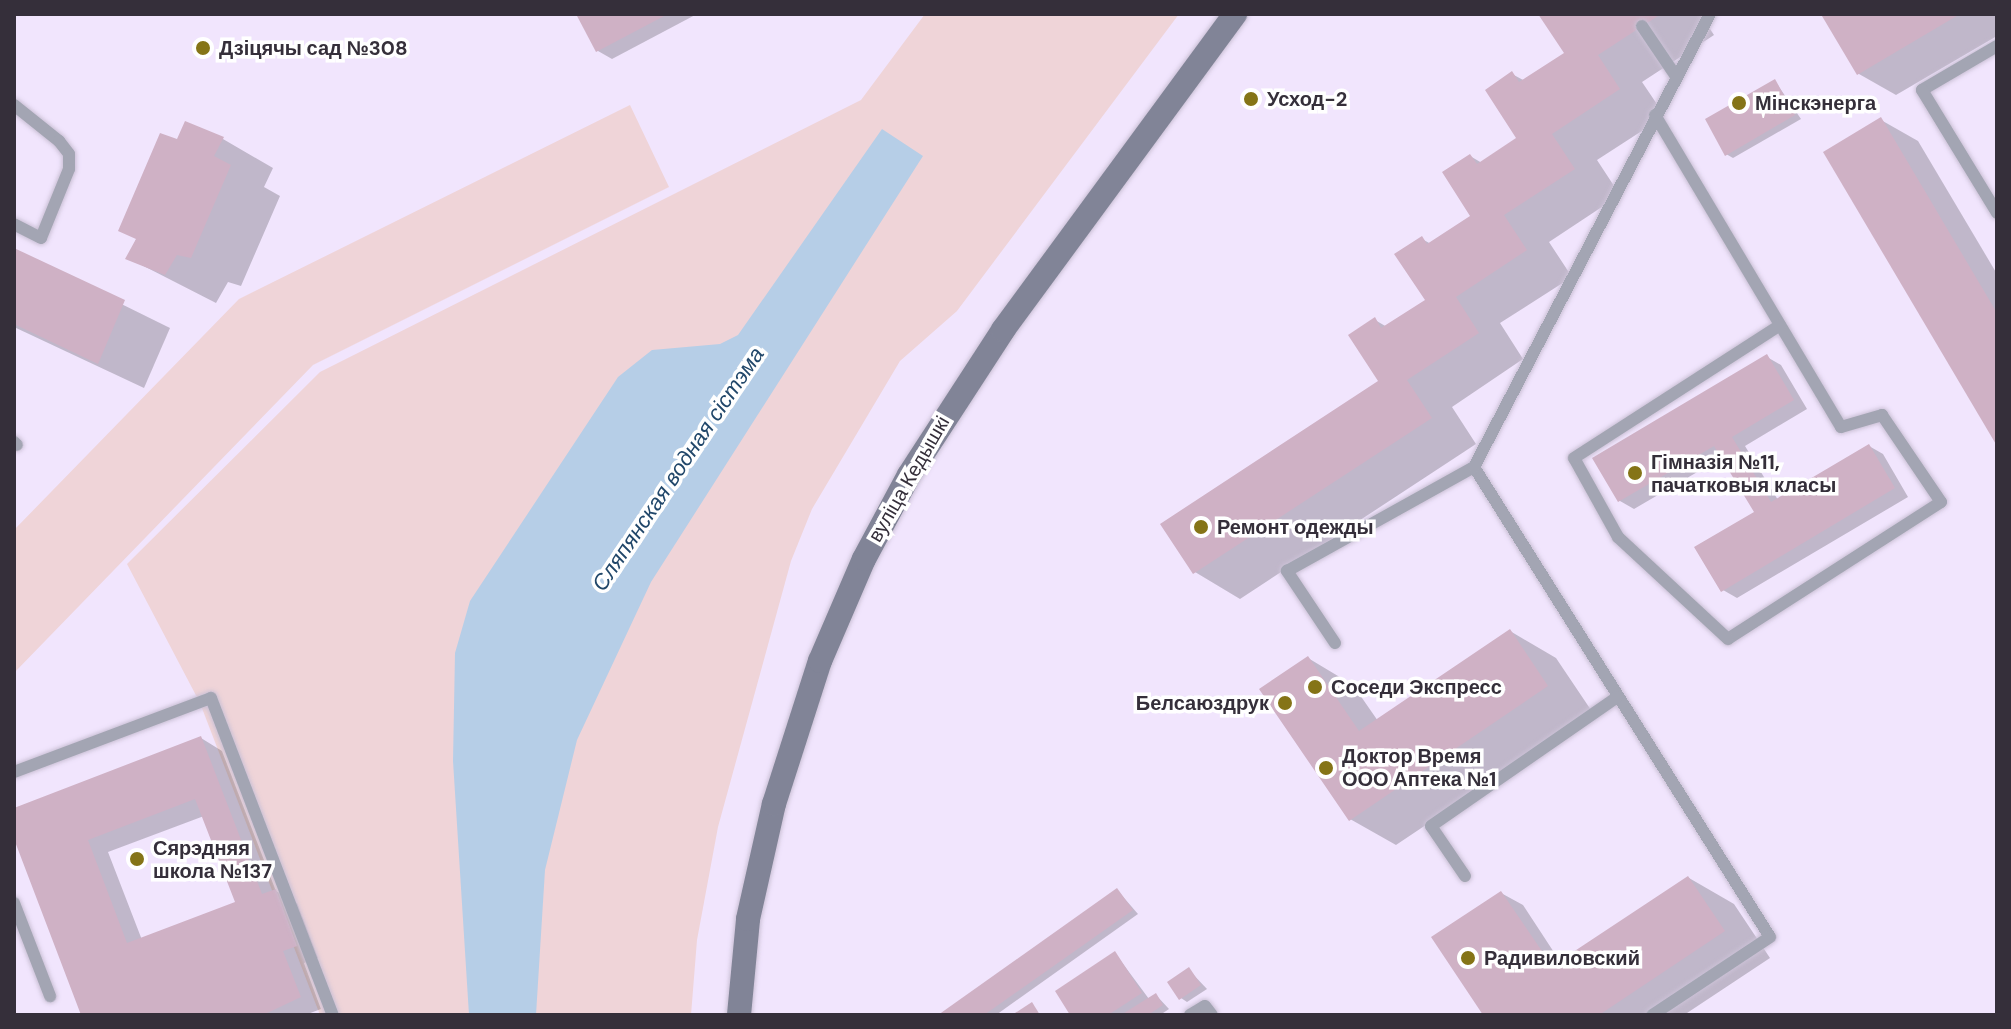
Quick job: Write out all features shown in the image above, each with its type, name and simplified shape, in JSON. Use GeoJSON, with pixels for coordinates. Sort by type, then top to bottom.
{"type":"FeatureCollection","features":[{"type":"Feature","properties":{"kind":"street","name":"вуліца Кедышкі"},"geometry":{"type":"LineString","coordinates":[[739,1015],[748,919],[774,804],[820,661],[864,559],[944,417],[1003,330],[1235,14]]}},
{"type":"Feature","properties":{"kind":"lane"},"geometry":{"type":"LineString","coordinates":[[1335,643],[1287,571],[1474,467],[1675,75],[1710,14]]}},
{"type":"Feature","properties":{"kind":"lane"},"geometry":{"type":"LineString","coordinates":[[1642,26],[1675,75]]}},
{"type":"Feature","properties":{"kind":"lane"},"geometry":{"type":"LineString","coordinates":[[1997,46],[1922,90],[1997,213]]}},
{"type":"Feature","properties":{"kind":"lane"},"geometry":{"type":"LineString","coordinates":[[14,105],[59,141],[69,154],[69,169],[41,238],[14,224]]}},
{"type":"Feature","properties":{"kind":"lane"},"geometry":{"type":"LineString","coordinates":[[1655,115],[1841,427],[1882,415],[1941,502],[1728,639],[1618,537],[1574,458],[1780,325]]}},
{"type":"Feature","properties":{"kind":"lane"},"geometry":{"type":"LineString","coordinates":[[1474,467],[1770,937],[1652,1015]]}},
{"type":"Feature","properties":{"kind":"lane"},"geometry":{"type":"LineString","coordinates":[[1465,876],[1431,826],[1617,697]]}},
{"type":"Feature","properties":{"kind":"lane"},"geometry":{"type":"LineString","coordinates":[[14,772],[211,698],[333,1015]]}},
{"type":"Feature","properties":{"kind":"lane"},"geometry":{"type":"LineString","coordinates":[[14,903],[50,996]]}},
{"type":"Feature","properties":{"kind":"lane"},"geometry":{"type":"LineString","coordinates":[[1190,1015],[1205,1006],[1212,1015]]}},
{"type":"Feature","properties":{"kind":"shaded area"},"geometry":{"type":"Polygon","coordinates":[[[925,14],[1179,14],[957,311],[900,361],[812,509],[791,561],[718,827],[697,940],[691,1015],[320,1015],[200,703],[127,564],[320,372],[861,100],[925,14]]]}},
{"type":"Feature","properties":{"kind":"shaded area"},"geometry":{"type":"Polygon","coordinates":[[[630,105],[669,187],[313,365],[14,673],[14,530],[239,299],[630,105]]]}},
{"type":"Feature","properties":{"kind":"water","name":"Сляпянская водная сістэма"},"geometry":{"type":"Polygon","coordinates":[[[882,129],[923,156],[651,582],[577,740],[545,870],[536,1015],[469,1015],[453,761],[455,653],[470,601],[618,377],[652,350],[720,344],[738,335],[882,129]]]}},
{"type":"Feature","properties":{"kind":"building"},"geometry":{"type":"Polygon","coordinates":[[[576,14],[668,14],[596,52],[576,14]]]}},
{"type":"Feature","properties":{"kind":"building"},"geometry":{"type":"Polygon","coordinates":[[[1538,14],[1661,14],[1598,55],[1620,89],[1552,134],[1575,169],[1504,215],[1527,250],[1456,297],[1479,333],[1407,380],[1432,418],[1193,574],[1160,524],[1378,381],[1348,335],[1375,317],[1381,328],[1425,300],[1394,254],[1422,236],[1427,244],[1470,216],[1442,172],[1470,154],[1477,164],[1516,138],[1485,90],[1512,71],[1519,82],[1564,53],[1538,14]]]}},
{"type":"Feature","properties":{"kind":"building"},"geometry":{"type":"Polygon","coordinates":[[[1960,14],[1857,75],[1822,16],[1960,14]]]}},
{"type":"Feature","properties":{"kind":"building"},"geometry":{"type":"Polygon","coordinates":[[[1775,79],[1795,115],[1725,156],[1705,119],[1775,79]]]}},
{"type":"Feature","properties":{"kind":"building"},"geometry":{"type":"Polygon","coordinates":[[[1881,117],[1997,313],[1997,446],[1823,152],[1881,117]]]}},
{"type":"Feature","properties":{"kind":"building"},"geometry":{"type":"Polygon","coordinates":[[[185,121],[224,137],[214,156],[231,165],[191,258],[177,255],[165,275],[125,259],[136,239],[118,231],[160,133],[177,139],[185,121]]]}},
{"type":"Feature","properties":{"kind":"building"},"geometry":{"type":"Polygon","coordinates":[[[14,248],[125,300],[98,364],[14,324],[14,248]]]}},
{"type":"Feature","properties":{"kind":"building","name":"Гімназія №11, пачатковыя класы"},"geometry":{"type":"Polygon","coordinates":[[[1767,354],[1794,400],[1732,437],[1771,502],[1869,444],[1895,488],[1721,592],[1694,547],[1754,512],[1714,446],[1618,502],[1592,458],[1767,354]]]}},
{"type":"Feature","properties":{"kind":"building"},"geometry":{"type":"Polygon","coordinates":[[[1510,629],[1548,686],[1349,821],[1259,689],[1308,656],[1359,731],[1510,629]]]}},
{"type":"Feature","properties":{"kind":"building"},"geometry":{"type":"Polygon","coordinates":[[[201,736],[262,894],[276,889],[297,946],[283,951],[301,997],[263,1015],[81,1015],[14,839],[14,808],[201,736]],[[195,799],[88,840],[127,943],[235,902],[195,799]]]}},
{"type":"Feature","properties":{"kind":"building"},"geometry":{"type":"Polygon","coordinates":[[[1688,876],[1725,931],[1599,1015],[1483,1015],[1431,937],[1501,891],[1552,966],[1688,876]]]}},
{"type":"Feature","properties":{"kind":"building"},"geometry":{"type":"Polygon","coordinates":[[[1117,888],[1133,910],[984,1015],[938,1015],[1117,888]]]}},
{"type":"Feature","properties":{"kind":"building"},"geometry":{"type":"Polygon","coordinates":[[[1115,951],[1142,993],[1108,1015],[1070,1015],[1055,991],[1115,951]]]}},
{"type":"Feature","properties":{"kind":"building"},"geometry":{"type":"Polygon","coordinates":[[[1189,967],[1201,985],[1179,1000],[1167,982],[1189,967]]]}},
{"type":"Feature","properties":{"kind":"building"},"geometry":{"type":"Polygon","coordinates":[[[1156,993],[1163,1005],[1148,1015],[1121,1015],[1156,993]]]}},
{"type":"Feature","properties":{"kind":"building"},"geometry":{"type":"Polygon","coordinates":[[[1032,1002],[1040,1015],[1012,1015],[1032,1002]]]}},
{"type":"Feature","properties":{"kind":"place","name":"Дзіцячы сад №308"},"geometry":{"type":"Point","coordinates":[203,48]}},
{"type":"Feature","properties":{"kind":"place","name":"Усход-2"},"geometry":{"type":"Point","coordinates":[1251,99]}},
{"type":"Feature","properties":{"kind":"place","name":"Мінскэнерга"},"geometry":{"type":"Point","coordinates":[1739,103]}},
{"type":"Feature","properties":{"kind":"place","name":"Гімназія №11, пачатковыя класы"},"geometry":{"type":"Point","coordinates":[1635,473]}},
{"type":"Feature","properties":{"kind":"place","name":"Ремонт одежды"},"geometry":{"type":"Point","coordinates":[1201,527]}},
{"type":"Feature","properties":{"kind":"place","name":"Соседи Экспресс"},"geometry":{"type":"Point","coordinates":[1315,687]}},
{"type":"Feature","properties":{"kind":"place","name":"Белсаюздрук"},"geometry":{"type":"Point","coordinates":[1285,703]}},
{"type":"Feature","properties":{"kind":"place","name":"Доктор Время ООО Аптека №1"},"geometry":{"type":"Point","coordinates":[1326,768]}},
{"type":"Feature","properties":{"kind":"place","name":"Сярэдняя школа №137"},"geometry":{"type":"Point","coordinates":[137,859]}},
{"type":"Feature","properties":{"kind":"place","name":"Радивиловский"},"geometry":{"type":"Point","coordinates":[1468,958]}}]}
